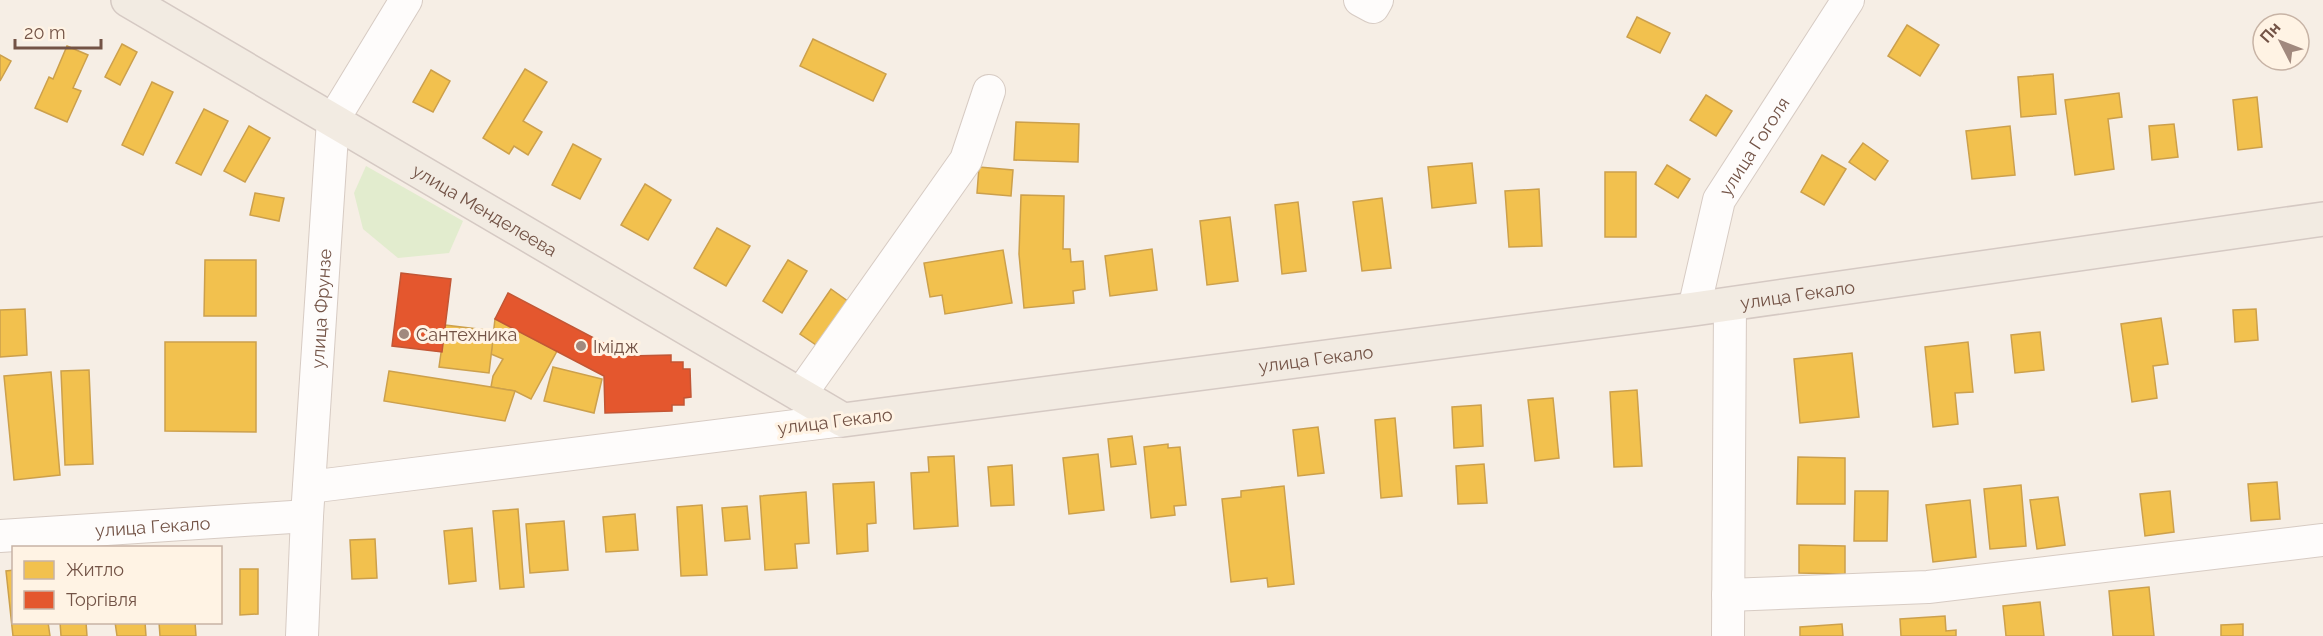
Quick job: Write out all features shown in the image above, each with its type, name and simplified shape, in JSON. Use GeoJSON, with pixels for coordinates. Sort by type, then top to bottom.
{"type":"FeatureCollection","features":[{"type":"Feature","properties":{"kind":"main road","name":"улица Менделеева"},"geometry":{"type":"LineString","coordinates":[[128,0],[843,420]]}},
{"type":"Feature","properties":{"kind":"main road","name":"улица Гекало"},"geometry":{"type":"LineString","coordinates":[[843,420],[1694,309],[2323,219]]}},
{"type":"Feature","properties":{"kind":"street","name":"улица Фрунзе"},"geometry":{"type":"LineString","coordinates":[[302,636],[308,501],[333,120],[406,0]]}},
{"type":"Feature","properties":{"kind":"street","name":"улица Гоголя"},"geometry":{"type":"LineString","coordinates":[[1694,309],[1719,200],[1848,0]]}},
{"type":"Feature","properties":{"kind":"street"},"geometry":{"type":"LineString","coordinates":[[800,395],[966,160],[989,91]]}},
{"type":"Feature","properties":{"kind":"street"},"geometry":{"type":"LineString","coordinates":[[1728,636],[1730,303]]}},
{"type":"Feature","properties":{"kind":"street","name":"улица Гекало"},"geometry":{"type":"LineString","coordinates":[[0,536],[308,501],[843,420]]}},
{"type":"Feature","properties":{"kind":"street"},"geometry":{"type":"LineString","coordinates":[[1728,595],[1928,587],[2323,540]]}},
{"type":"Feature","properties":{"kind":"green space"},"geometry":{"type":"Polygon","coordinates":[[[366,166],[463,221],[449,253],[398,258],[363,229],[354,193],[366,166]]]}},
{"type":"Feature","properties":{"kind":"building: Житло"},"geometry":{"type":"Polygon","coordinates":[[[1637,17],[1670,33],[1660,53],[1627,37],[1637,17]]]}},
{"type":"Feature","properties":{"kind":"building: Житло"},"geometry":{"type":"Polygon","coordinates":[[[1907,25],[1939,45],[1920,76],[1888,56],[1907,25]]]}},
{"type":"Feature","properties":{"kind":"building: Житло"},"geometry":{"type":"Polygon","coordinates":[[[813,39],[886,74],[873,101],[800,66],[813,39]]]}},
{"type":"Feature","properties":{"kind":"building: Житло"},"geometry":{"type":"Polygon","coordinates":[[[122,44],[137,52],[120,85],[105,77],[122,44]]]}},
{"type":"Feature","properties":{"kind":"building: Житло"},"geometry":{"type":"Polygon","coordinates":[[[67,46],[88,55],[73,88],[81,91],[67,122],[35,108],[49,77],[53,79],[67,46]]]}},
{"type":"Feature","properties":{"kind":"building: Житло"},"geometry":{"type":"Polygon","coordinates":[[[0,55],[11,61],[0,81],[0,55]]]}},
{"type":"Feature","properties":{"kind":"building: Житло"},"geometry":{"type":"Polygon","coordinates":[[[525,69],[547,82],[523,121],[542,132],[528,155],[514,146],[509,154],[483,138],[525,69]]]}},
{"type":"Feature","properties":{"kind":"building: Житло"},"geometry":{"type":"Polygon","coordinates":[[[431,70],[450,81],[433,112],[413,102],[431,70]]]}},
{"type":"Feature","properties":{"kind":"building: Житло"},"geometry":{"type":"Polygon","coordinates":[[[2053,74],[2056,114],[2021,117],[2018,77],[2053,74]]]}},
{"type":"Feature","properties":{"kind":"building: Житло"},"geometry":{"type":"Polygon","coordinates":[[[152,82],[173,92],[143,155],[122,145],[152,82]]]}},
{"type":"Feature","properties":{"kind":"building: Житло"},"geometry":{"type":"Polygon","coordinates":[[[2119,93],[2122,117],[2108,119],[2114,169],[2075,175],[2065,100],[2119,93]]]}},
{"type":"Feature","properties":{"kind":"building: Житло"},"geometry":{"type":"Polygon","coordinates":[[[1706,95],[1732,111],[1716,136],[1690,120],[1706,95]]]}},
{"type":"Feature","properties":{"kind":"building: Житло"},"geometry":{"type":"Polygon","coordinates":[[[2257,97],[2262,147],[2238,150],[2233,100],[2257,97]]]}},
{"type":"Feature","properties":{"kind":"building: Житло"},"geometry":{"type":"Polygon","coordinates":[[[204,109],[228,121],[201,175],[176,163],[204,109]]]}},
{"type":"Feature","properties":{"kind":"building: Житло"},"geometry":{"type":"Polygon","coordinates":[[[1016,122],[1079,124],[1078,162],[1014,160],[1016,122]]]}},
{"type":"Feature","properties":{"kind":"building: Житло"},"geometry":{"type":"Polygon","coordinates":[[[2174,124],[2178,157],[2152,160],[2149,126],[2174,124]]]}},
{"type":"Feature","properties":{"kind":"building: Житло"},"geometry":{"type":"Polygon","coordinates":[[[249,126],[270,138],[245,182],[224,171],[249,126]]]}},
{"type":"Feature","properties":{"kind":"building: Житло"},"geometry":{"type":"Polygon","coordinates":[[[2010,126],[2015,175],[1972,179],[1966,131],[2010,126]]]}},
{"type":"Feature","properties":{"kind":"building: Житло"},"geometry":{"type":"Polygon","coordinates":[[[1863,143],[1888,161],[1875,180],[1849,162],[1863,143]]]}},
{"type":"Feature","properties":{"kind":"building: Житло"},"geometry":{"type":"Polygon","coordinates":[[[573,144],[601,159],[580,199],[552,185],[573,144]]]}},
{"type":"Feature","properties":{"kind":"building: Житло"},"geometry":{"type":"Polygon","coordinates":[[[1822,155],[1846,169],[1824,205],[1801,192],[1822,155]]]}},
{"type":"Feature","properties":{"kind":"building: Житло"},"geometry":{"type":"Polygon","coordinates":[[[1472,163],[1476,203],[1432,208],[1428,167],[1472,163]]]}},
{"type":"Feature","properties":{"kind":"building: Житло"},"geometry":{"type":"Polygon","coordinates":[[[1667,165],[1690,179],[1678,198],[1655,184],[1667,165]]]}},
{"type":"Feature","properties":{"kind":"building: Житло"},"geometry":{"type":"Polygon","coordinates":[[[979,167],[1013,170],[1011,196],[977,193],[979,167]]]}},
{"type":"Feature","properties":{"kind":"building: Житло"},"geometry":{"type":"Polygon","coordinates":[[[1605,172],[1636,172],[1636,237],[1605,237],[1605,172]]]}},
{"type":"Feature","properties":{"kind":"building: Житло"},"geometry":{"type":"Polygon","coordinates":[[[645,184],[671,200],[648,240],[621,225],[645,184]]]}},
{"type":"Feature","properties":{"kind":"building: Житло"},"geometry":{"type":"Polygon","coordinates":[[[1539,189],[1542,246],[1509,247],[1505,191],[1539,189]]]}},
{"type":"Feature","properties":{"kind":"building: Житло"},"geometry":{"type":"Polygon","coordinates":[[[255,193],[284,198],[279,221],[250,215],[255,193]]]}},
{"type":"Feature","properties":{"kind":"building: Житло"},"geometry":{"type":"Polygon","coordinates":[[[1021,195],[1064,196],[1063,249],[1070,249],[1071,262],[1083,261],[1085,289],[1073,291],[1074,303],[1024,308],[1019,254],[1021,195]]]}},
{"type":"Feature","properties":{"kind":"building: Житло"},"geometry":{"type":"Polygon","coordinates":[[[1382,198],[1391,268],[1362,271],[1353,202],[1382,198]]]}},
{"type":"Feature","properties":{"kind":"building: Житло"},"geometry":{"type":"Polygon","coordinates":[[[1298,202],[1306,271],[1282,274],[1275,205],[1298,202]]]}},
{"type":"Feature","properties":{"kind":"building: Житло"},"geometry":{"type":"Polygon","coordinates":[[[1230,217],[1238,281],[1207,285],[1200,221],[1230,217]]]}},
{"type":"Feature","properties":{"kind":"building: Житло"},"geometry":{"type":"Polygon","coordinates":[[[717,228],[750,246],[726,286],[694,268],[717,228]]]}},
{"type":"Feature","properties":{"kind":"building: Житло"},"geometry":{"type":"Polygon","coordinates":[[[1152,249],[1157,290],[1110,296],[1105,256],[1152,249]]]}},
{"type":"Feature","properties":{"kind":"building: Житло"},"geometry":{"type":"Polygon","coordinates":[[[1003,250],[1012,303],[945,314],[942,295],[930,297],[924,263],[1003,250]]]}},
{"type":"Feature","properties":{"kind":"building: Житло"},"geometry":{"type":"Polygon","coordinates":[[[205,260],[256,260],[256,316],[204,316],[205,260]]]}},
{"type":"Feature","properties":{"kind":"building: Житло"},"geometry":{"type":"Polygon","coordinates":[[[788,260],[807,271],[782,313],[763,301],[788,260]]]}},
{"type":"Feature","properties":{"kind":"building: Житло"},"geometry":{"type":"Polygon","coordinates":[[[831,289],[856,307],[825,351],[800,334],[831,289]]]}},
{"type":"Feature","properties":{"kind":"building: Житло"},"geometry":{"type":"Polygon","coordinates":[[[25,309],[27,355],[0,357],[0,310],[25,309]]]}},
{"type":"Feature","properties":{"kind":"building: Житло"},"geometry":{"type":"Polygon","coordinates":[[[2256,309],[2258,340],[2235,342],[2233,310],[2256,309]]]}},
{"type":"Feature","properties":{"kind":"building: Житло"},"geometry":{"type":"Polygon","coordinates":[[[2161,318],[2168,364],[2153,366],[2157,398],[2132,402],[2121,324],[2161,318]]]}},
{"type":"Feature","properties":{"kind":"building: Житло"},"geometry":{"type":"Polygon","coordinates":[[[495,319],[557,351],[531,399],[515,391],[491,387],[493,376],[503,359],[491,354],[495,319]]]}},
{"type":"Feature","properties":{"kind":"building: Житло"},"geometry":{"type":"Polygon","coordinates":[[[445,325],[494,331],[489,373],[439,367],[445,325]]]}},
{"type":"Feature","properties":{"kind":"building: Житло"},"geometry":{"type":"Polygon","coordinates":[[[2040,332],[2044,370],[2015,373],[2011,335],[2040,332]]]}},
{"type":"Feature","properties":{"kind":"building: Житло"},"geometry":{"type":"Polygon","coordinates":[[[165,342],[256,342],[256,432],[165,431],[165,342]]]}},
{"type":"Feature","properties":{"kind":"building: Житло"},"geometry":{"type":"Polygon","coordinates":[[[1968,342],[1973,392],[1955,393],[1958,424],[1933,427],[1925,347],[1968,342]]]}},
{"type":"Feature","properties":{"kind":"building: Житло"},"geometry":{"type":"Polygon","coordinates":[[[1852,353],[1859,417],[1800,423],[1794,359],[1852,353]]]}},
{"type":"Feature","properties":{"kind":"building: Житло"},"geometry":{"type":"Polygon","coordinates":[[[553,367],[602,379],[594,413],[544,401],[553,367]]]}},
{"type":"Feature","properties":{"kind":"building: Житло"},"geometry":{"type":"Polygon","coordinates":[[[89,370],[93,464],[65,465],[61,371],[89,370]]]}},
{"type":"Feature","properties":{"kind":"building: Житло"},"geometry":{"type":"Polygon","coordinates":[[[389,371],[515,391],[505,421],[384,401],[389,371]]]}},
{"type":"Feature","properties":{"kind":"building: Житло"},"geometry":{"type":"Polygon","coordinates":[[[51,372],[60,475],[14,480],[4,376],[51,372]]]}},
{"type":"Feature","properties":{"kind":"building: Житло"},"geometry":{"type":"Polygon","coordinates":[[[1637,390],[1642,466],[1614,467],[1610,392],[1637,390]]]}},
{"type":"Feature","properties":{"kind":"building: Житло"},"geometry":{"type":"Polygon","coordinates":[[[1553,398],[1559,458],[1535,461],[1528,400],[1553,398]]]}},
{"type":"Feature","properties":{"kind":"building: Житло"},"geometry":{"type":"Polygon","coordinates":[[[1481,405],[1483,446],[1454,448],[1452,407],[1481,405]]]}},
{"type":"Feature","properties":{"kind":"building: Житло"},"geometry":{"type":"Polygon","coordinates":[[[1395,418],[1402,496],[1381,498],[1375,420],[1395,418]]]}},
{"type":"Feature","properties":{"kind":"building: Житло"},"geometry":{"type":"Polygon","coordinates":[[[1318,427],[1324,473],[1298,476],[1293,430],[1318,427]]]}},
{"type":"Feature","properties":{"kind":"building: Житло"},"geometry":{"type":"Polygon","coordinates":[[[1132,436],[1136,464],[1111,467],[1108,439],[1132,436]]]}},
{"type":"Feature","properties":{"kind":"building: Житло"},"geometry":{"type":"Polygon","coordinates":[[[1168,444],[1168,448],[1180,447],[1186,505],[1174,506],[1175,515],[1151,518],[1144,447],[1168,444]]]}},
{"type":"Feature","properties":{"kind":"building: Житло"},"geometry":{"type":"Polygon","coordinates":[[[1098,454],[1104,510],[1069,514],[1063,458],[1098,454]]]}},
{"type":"Feature","properties":{"kind":"building: Житло"},"geometry":{"type":"Polygon","coordinates":[[[954,456],[958,526],[914,529],[911,473],[929,472],[928,457],[954,456]]]}},
{"type":"Feature","properties":{"kind":"building: Житло"},"geometry":{"type":"Polygon","coordinates":[[[1798,457],[1845,458],[1845,504],[1797,504],[1798,457]]]}},
{"type":"Feature","properties":{"kind":"building: Житло"},"geometry":{"type":"Polygon","coordinates":[[[1484,464],[1487,503],[1458,504],[1456,466],[1484,464]]]}},
{"type":"Feature","properties":{"kind":"building: Житло"},"geometry":{"type":"Polygon","coordinates":[[[1012,465],[1014,505],[991,506],[988,467],[1012,465]]]}},
{"type":"Feature","properties":{"kind":"building: Житло"},"geometry":{"type":"Polygon","coordinates":[[[874,482],[876,523],[867,524],[868,551],[837,554],[833,484],[874,482]]]}},
{"type":"Feature","properties":{"kind":"building: Житло"},"geometry":{"type":"Polygon","coordinates":[[[2277,482],[2280,519],[2251,521],[2248,484],[2277,482]]]}},
{"type":"Feature","properties":{"kind":"building: Житло"},"geometry":{"type":"Polygon","coordinates":[[[2021,485],[2026,546],[1990,549],[1984,489],[2021,485]]]}},
{"type":"Feature","properties":{"kind":"building: Житло"},"geometry":{"type":"Polygon","coordinates":[[[1284,486],[1294,584],[1268,587],[1267,578],[1231,582],[1222,499],[1241,497],[1241,491],[1284,486]]]}},
{"type":"Feature","properties":{"kind":"building: Житло"},"geometry":{"type":"Polygon","coordinates":[[[1855,491],[1888,491],[1887,541],[1854,541],[1855,491]]]}},
{"type":"Feature","properties":{"kind":"building: Житло"},"geometry":{"type":"Polygon","coordinates":[[[2170,491],[2174,532],[2145,536],[2140,494],[2170,491]]]}},
{"type":"Feature","properties":{"kind":"building: Житло"},"geometry":{"type":"Polygon","coordinates":[[[806,492],[809,543],[795,544],[797,568],[765,570],[760,496],[806,492]]]}},
{"type":"Feature","properties":{"kind":"building: Житло"},"geometry":{"type":"Polygon","coordinates":[[[2058,497],[2065,545],[2037,549],[2030,500],[2058,497]]]}},
{"type":"Feature","properties":{"kind":"building: Житло"},"geometry":{"type":"Polygon","coordinates":[[[1970,500],[1976,557],[1933,562],[1926,505],[1970,500]]]}},
{"type":"Feature","properties":{"kind":"building: Житло"},"geometry":{"type":"Polygon","coordinates":[[[702,505],[707,575],[681,576],[677,507],[702,505]]]}},
{"type":"Feature","properties":{"kind":"building: Житло"},"geometry":{"type":"Polygon","coordinates":[[[747,506],[750,539],[725,541],[722,508],[747,506]]]}},
{"type":"Feature","properties":{"kind":"building: Житло"},"geometry":{"type":"Polygon","coordinates":[[[518,509],[524,587],[500,589],[493,511],[518,509]]]}},
{"type":"Feature","properties":{"kind":"building: Житло"},"geometry":{"type":"Polygon","coordinates":[[[635,514],[638,550],[606,552],[603,517],[635,514]]]}},
{"type":"Feature","properties":{"kind":"building: Житло"},"geometry":{"type":"Polygon","coordinates":[[[564,521],[568,570],[530,573],[526,524],[564,521]]]}},
{"type":"Feature","properties":{"kind":"building: Житло"},"geometry":{"type":"Polygon","coordinates":[[[472,528],[476,581],[449,584],[444,531],[472,528]]]}},
{"type":"Feature","properties":{"kind":"building: Житло"},"geometry":{"type":"Polygon","coordinates":[[[375,539],[377,578],[352,579],[350,540],[375,539]]]}},
{"type":"Feature","properties":{"kind":"building: Житло"},"geometry":{"type":"Polygon","coordinates":[[[1799,545],[1845,546],[1845,574],[1799,573],[1799,545]]]}},
{"type":"Feature","properties":{"kind":"building: Житло"},"geometry":{"type":"Polygon","coordinates":[[[240,569],[258,569],[258,614],[240,615],[240,569]]]}},
{"type":"Feature","properties":{"kind":"building: Житло"},"geometry":{"type":"Polygon","coordinates":[[[12,570],[12,624],[48,624],[50,636],[13,636],[6,571],[12,570]]]}},
{"type":"Feature","properties":{"kind":"building: Житло"},"geometry":{"type":"Polygon","coordinates":[[[2149,587],[2154,636],[2113,636],[2109,591],[2149,587]]]}},
{"type":"Feature","properties":{"kind":"building: Житло"},"geometry":{"type":"Polygon","coordinates":[[[2040,602],[2044,636],[2006,636],[2003,606],[2040,602]]]}},
{"type":"Feature","properties":{"kind":"building: Житло"},"geometry":{"type":"Polygon","coordinates":[[[1945,616],[1946,631],[1956,630],[1956,636],[1901,636],[1900,619],[1945,616]]]}},
{"type":"Feature","properties":{"kind":"building: Житло"},"geometry":{"type":"Polygon","coordinates":[[[60,624],[86,624],[87,636],[61,636],[60,624]]]}},
{"type":"Feature","properties":{"kind":"building: Житло"},"geometry":{"type":"Polygon","coordinates":[[[115,624],[145,624],[146,636],[117,636],[115,624]]]}},
{"type":"Feature","properties":{"kind":"building: Житло"},"geometry":{"type":"Polygon","coordinates":[[[159,624],[195,624],[196,636],[160,636],[159,624]]]}},
{"type":"Feature","properties":{"kind":"building: Житло"},"geometry":{"type":"Polygon","coordinates":[[[1842,624],[1843,636],[1800,636],[1800,627],[1842,624]]]}},
{"type":"Feature","properties":{"kind":"building: Житло"},"geometry":{"type":"Polygon","coordinates":[[[2243,624],[2243,636],[2221,636],[2221,625],[2243,624]]]}},
{"type":"Feature","properties":{"kind":"building: Торгівля"},"geometry":{"type":"Polygon","coordinates":[[[401,273],[451,279],[442,352],[392,346],[401,273]]]}},
{"type":"Feature","properties":{"kind":"building: Торгівля"},"geometry":{"type":"Polygon","coordinates":[[[508,293],[628,356],[671,355],[671,362],[683,362],[683,369],[690,369],[691,397],[684,398],[684,405],[672,405],[672,411],[605,413],[604,376],[495,319],[508,293]]]}},
{"type":"Feature","properties":{"kind":"place","name":"Сантехника"},"geometry":{"type":"Point","coordinates":[404,334]}},
{"type":"Feature","properties":{"kind":"place","name":"Імідж"},"geometry":{"type":"Point","coordinates":[581,346]}}]}
